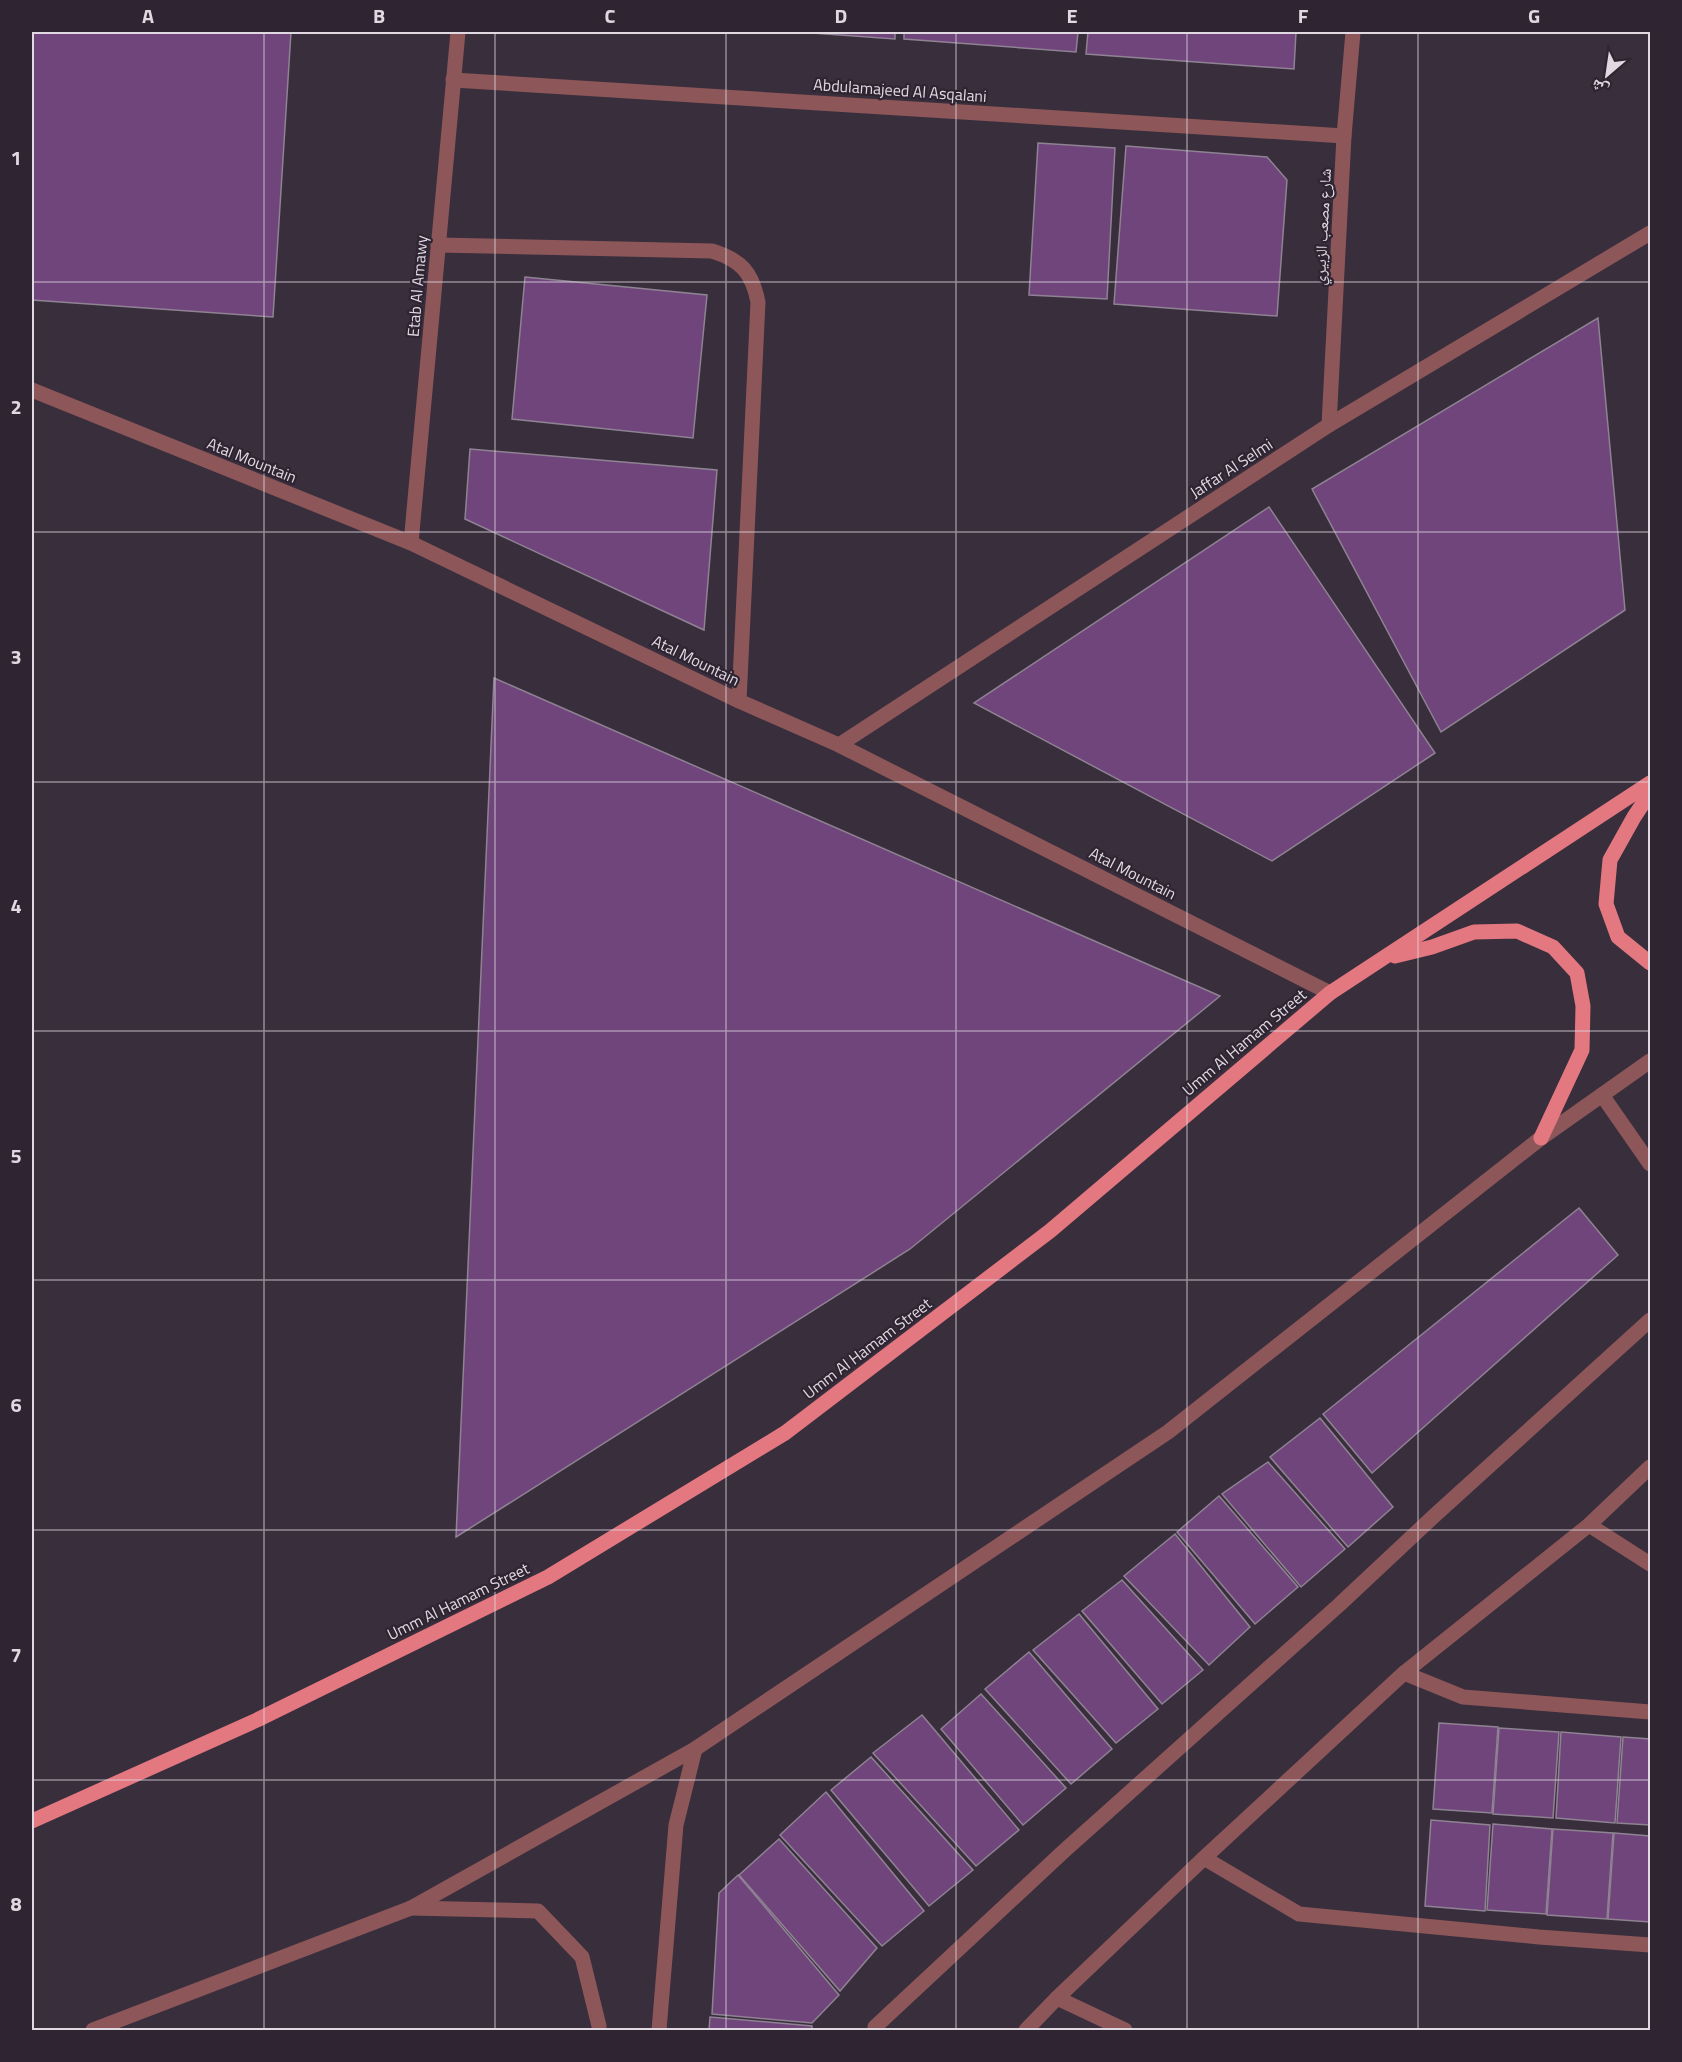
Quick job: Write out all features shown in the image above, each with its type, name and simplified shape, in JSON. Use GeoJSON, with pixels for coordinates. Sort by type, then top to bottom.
{"type":"FeatureCollection","features":[{"type":"Feature","properties":{"kind":"main road","name":"Umm Al Hamam Street"},"geometry":{"type":"LineString","coordinates":[[32,1821],[257,1720],[548,1578],[785,1433],[1050,1231],[1330,993],[1650,783]]}},
{"type":"Feature","properties":{"kind":"main road"},"geometry":{"type":"LineString","coordinates":[[1650,793],[1610,860],[1606,904],[1618,937],[1650,963]]}},
{"type":"Feature","properties":{"kind":"main road"},"geometry":{"type":"LineString","coordinates":[[1384,958],[1432,947],[1474,932],[1516,931],[1553,947],[1577,973],[1583,1006],[1582,1050],[1541,1138]]}},
{"type":"Feature","properties":{"kind":"street","name":"Etab Al Amawy"},"geometry":{"type":"LineString","coordinates":[[411,543],[458,32]]}},
{"type":"Feature","properties":{"kind":"street","name":"شارع مصعب الزبيري"},"geometry":{"type":"LineString","coordinates":[[1329,425],[1344,136],[1353,32]]}},
{"type":"Feature","properties":{"kind":"street","name":"Abdulamajeed Al Asqalani"},"geometry":{"type":"LineString","coordinates":[[453,80],[1344,136]]}},
{"type":"Feature","properties":{"kind":"street","name":"Jaffar Al Selmi"},"geometry":{"type":"LineString","coordinates":[[839,745],[1329,425],[1650,233]]}},
{"type":"Feature","properties":{"kind":"street"},"geometry":{"type":"LineString","coordinates":[[438,245],[712,251],[730,257],[745,270],[754,284],[758,302],[739,701]]}},
{"type":"Feature","properties":{"kind":"street","name":"Atal Mountain"},"geometry":{"type":"LineString","coordinates":[[32,390],[411,543],[739,701],[839,745],[1330,993]]}},
{"type":"Feature","properties":{"kind":"street"},"geometry":{"type":"LineString","coordinates":[[93,2031],[411,1908],[694,1749],[1168,1432],[1541,1138],[1650,1061]]}},
{"type":"Feature","properties":{"kind":"street"},"geometry":{"type":"LineString","coordinates":[[1602,1095],[1650,1164]]}},
{"type":"Feature","properties":{"kind":"street"},"geometry":{"type":"LineString","coordinates":[[877,2031],[875,2027],[1064,1851],[1339,1605],[1650,1320]]}},
{"type":"Feature","properties":{"kind":"street"},"geometry":{"type":"LineString","coordinates":[[1026,2031],[1057,1998],[1204,1858],[1404,1673],[1589,1525],[1650,1467]]}},
{"type":"Feature","properties":{"kind":"street"},"geometry":{"type":"LineString","coordinates":[[1589,1525],[1650,1564]]}},
{"type":"Feature","properties":{"kind":"street"},"geometry":{"type":"LineString","coordinates":[[1404,1673],[1463,1697],[1650,1712]]}},
{"type":"Feature","properties":{"kind":"street"},"geometry":{"type":"LineString","coordinates":[[659,2031],[676,1825],[694,1749]]}},
{"type":"Feature","properties":{"kind":"street"},"geometry":{"type":"LineString","coordinates":[[1204,1858],[1299,1914],[1650,1945]]}},
{"type":"Feature","properties":{"kind":"street"},"geometry":{"type":"LineString","coordinates":[[411,1908],[538,1911],[582,1957],[599,2026],[598,2031]]}},
{"type":"Feature","properties":{"kind":"street"},"geometry":{"type":"LineString","coordinates":[[1057,1998],[1125,2031]]}},
{"type":"Feature","properties":{"kind":"building"},"geometry":{"type":"Polygon","coordinates":[[[32,32],[291,32],[273,317],[32,300],[32,32]]]}},
{"type":"Feature","properties":{"kind":"building"},"geometry":{"type":"Polygon","coordinates":[[[798,32],[895,32],[895,39],[798,32]]]}},
{"type":"Feature","properties":{"kind":"building"},"geometry":{"type":"Polygon","coordinates":[[[904,32],[1078,32],[1076,52],[904,39],[904,32]]]}},
{"type":"Feature","properties":{"kind":"building"},"geometry":{"type":"Polygon","coordinates":[[[1088,32],[1296,32],[1294,69],[1086,54],[1088,32]]]}},
{"type":"Feature","properties":{"kind":"building"},"geometry":{"type":"Polygon","coordinates":[[[1038,143],[1115,148],[1107,299],[1029,295],[1038,143]]]}},
{"type":"Feature","properties":{"kind":"building"},"geometry":{"type":"Polygon","coordinates":[[[1126,146],[1267,157],[1287,180],[1277,316],[1114,304],[1126,146]]]}},
{"type":"Feature","properties":{"kind":"building"},"geometry":{"type":"Polygon","coordinates":[[[525,277],[707,295],[693,438],[512,419],[525,277]]]}},
{"type":"Feature","properties":{"kind":"building"},"geometry":{"type":"Polygon","coordinates":[[[1598,318],[1625,610],[1441,732],[1312,489],[1598,318]]]}},
{"type":"Feature","properties":{"kind":"building"},"geometry":{"type":"Polygon","coordinates":[[[470,449],[717,470],[704,630],[465,519],[470,449]]]}},
{"type":"Feature","properties":{"kind":"building"},"geometry":{"type":"Polygon","coordinates":[[[1269,507],[1435,753],[1272,861],[974,703],[1269,507]]]}},
{"type":"Feature","properties":{"kind":"building"},"geometry":{"type":"Polygon","coordinates":[[[494,678],[1220,996],[910,1249],[456,1537],[494,678]]]}},
{"type":"Feature","properties":{"kind":"building"},"geometry":{"type":"Polygon","coordinates":[[[1579,1208],[1618,1255],[1372,1473],[1323,1414],[1579,1208]]]}},
{"type":"Feature","properties":{"kind":"building"},"geometry":{"type":"Polygon","coordinates":[[[1320,1418],[1393,1507],[1348,1547],[1270,1457],[1320,1418]]]}},
{"type":"Feature","properties":{"kind":"building"},"geometry":{"type":"Polygon","coordinates":[[[1268,1462],[1345,1549],[1301,1587],[1222,1494],[1268,1462]]]}},
{"type":"Feature","properties":{"kind":"building"},"geometry":{"type":"Polygon","coordinates":[[[1219,1496],[1298,1587],[1255,1624],[1177,1532],[1219,1496]]]}},
{"type":"Feature","properties":{"kind":"building"},"geometry":{"type":"Polygon","coordinates":[[[1175,1534],[1250,1627],[1209,1665],[1124,1576],[1175,1534]]]}},
{"type":"Feature","properties":{"kind":"building"},"geometry":{"type":"Polygon","coordinates":[[[1122,1580],[1203,1670],[1162,1704],[1082,1611],[1122,1580]]]}},
{"type":"Feature","properties":{"kind":"building"},"geometry":{"type":"Polygon","coordinates":[[[1079,1614],[1158,1709],[1116,1743],[1033,1650],[1079,1614]]]}},
{"type":"Feature","properties":{"kind":"building"},"geometry":{"type":"Polygon","coordinates":[[[1029,1652],[1112,1749],[1071,1784],[985,1689],[1029,1652]]]}},
{"type":"Feature","properties":{"kind":"building"},"geometry":{"type":"Polygon","coordinates":[[[981,1694],[1066,1788],[1023,1825],[941,1729],[981,1694]]]}},
{"type":"Feature","properties":{"kind":"building"},"geometry":{"type":"Polygon","coordinates":[[[922,1715],[1019,1830],[976,1866],[873,1753],[922,1715]]]}},
{"type":"Feature","properties":{"kind":"building"},"geometry":{"type":"Polygon","coordinates":[[[1439,1723],[1498,1727],[1492,1813],[1433,1809],[1439,1723]]]}},
{"type":"Feature","properties":{"kind":"building"},"geometry":{"type":"Polygon","coordinates":[[[1499,1728],[1559,1732],[1553,1818],[1493,1814],[1499,1728]]]}},
{"type":"Feature","properties":{"kind":"building"},"geometry":{"type":"Polygon","coordinates":[[[1561,1732],[1621,1737],[1615,1823],[1556,1818],[1561,1732]]]}},
{"type":"Feature","properties":{"kind":"building"},"geometry":{"type":"Polygon","coordinates":[[[1623,1737],[1650,1739],[1650,1825],[1617,1823],[1623,1737]]]}},
{"type":"Feature","properties":{"kind":"building"},"geometry":{"type":"Polygon","coordinates":[[[871,1757],[973,1870],[929,1906],[831,1790],[871,1757]]]}},
{"type":"Feature","properties":{"kind":"building"},"geometry":{"type":"Polygon","coordinates":[[[826,1792],[924,1911],[882,1946],[780,1835],[826,1792]]]}},
{"type":"Feature","properties":{"kind":"building"},"geometry":{"type":"Polygon","coordinates":[[[1431,1820],[1490,1825],[1485,1911],[1425,1906],[1431,1820]]]}},
{"type":"Feature","properties":{"kind":"building"},"geometry":{"type":"Polygon","coordinates":[[[1493,1824],[1552,1829],[1546,1914],[1487,1910],[1493,1824]]]}},
{"type":"Feature","properties":{"kind":"building"},"geometry":{"type":"Polygon","coordinates":[[[1553,1829],[1613,1833],[1607,1919],[1547,1915],[1553,1829]]]}},
{"type":"Feature","properties":{"kind":"building"},"geometry":{"type":"Polygon","coordinates":[[[1614,1833],[1650,1836],[1650,1922],[1608,1919],[1614,1833]]]}},
{"type":"Feature","properties":{"kind":"building"},"geometry":{"type":"Polygon","coordinates":[[[779,1839],[877,1948],[840,1991],[739,1875],[779,1839]]]}},
{"type":"Feature","properties":{"kind":"building"},"geometry":{"type":"Polygon","coordinates":[[[738,1875],[839,1995],[812,2023],[712,2014],[719,1893],[738,1875]]]}},
{"type":"Feature","properties":{"kind":"building"},"geometry":{"type":"Polygon","coordinates":[[[710,2017],[812,2026],[812,2030],[709,2030],[710,2017]]]}}]}
